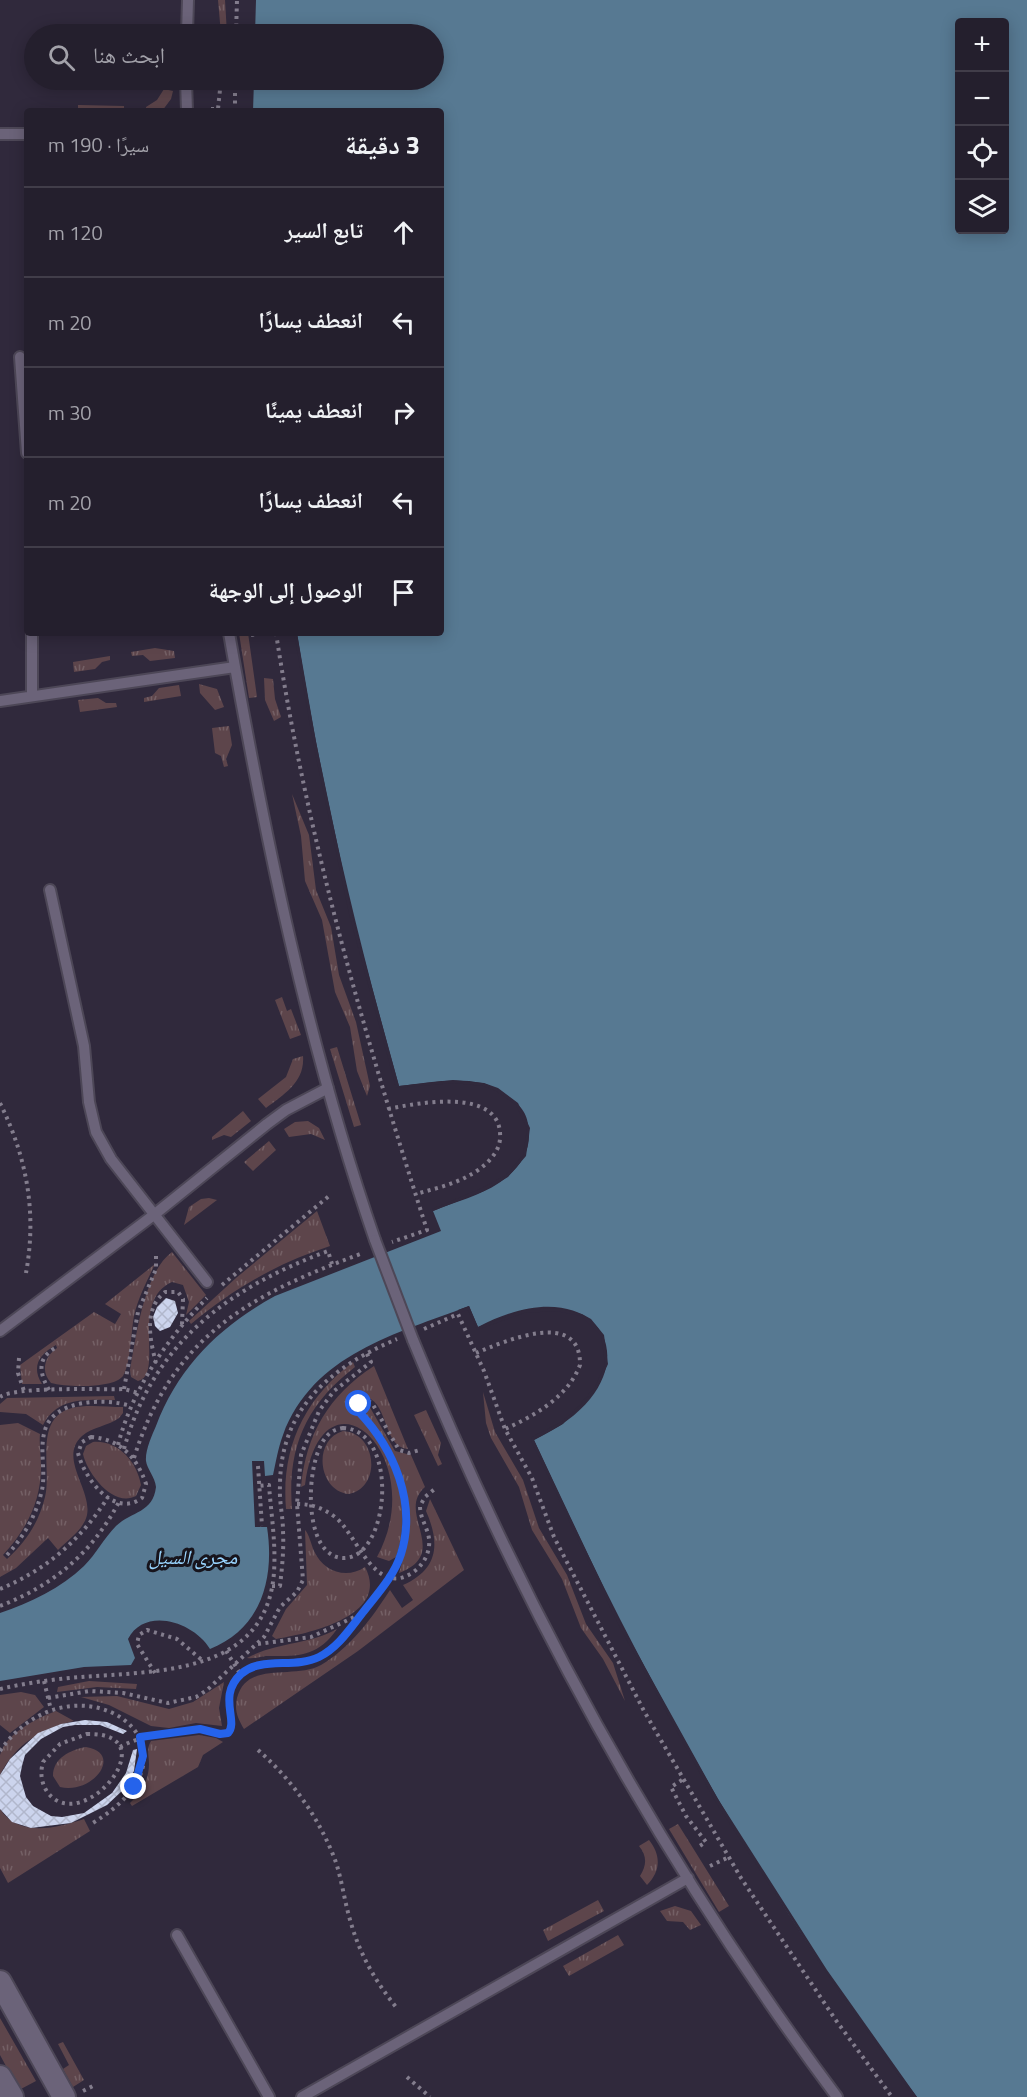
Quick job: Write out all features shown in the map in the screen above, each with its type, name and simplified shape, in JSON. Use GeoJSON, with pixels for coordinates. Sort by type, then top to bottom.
{"type":"FeatureCollection","features":[{"type":"Feature","properties":{"kind":"street"},"geometry":{"type":"LineString","coordinates":[[0,1983],[64,2097]]}},
{"type":"Feature","properties":{"kind":"street"},"geometry":{"type":"LineString","coordinates":[[0,2077],[12,2097]]}},
{"type":"Feature","properties":{"kind":"lane"},"geometry":{"type":"LineString","coordinates":[[187,24],[188,0]]}},
{"type":"Feature","properties":{"kind":"lane"},"geometry":{"type":"LineString","coordinates":[[186,90],[187,108]]}},
{"type":"Feature","properties":{"kind":"lane"},"geometry":{"type":"LineString","coordinates":[[0,134],[24,134]]}},
{"type":"Feature","properties":{"kind":"lane"},"geometry":{"type":"LineString","coordinates":[[20,357],[24,412]]}},
{"type":"Feature","properties":{"kind":"lane"},"geometry":{"type":"LineString","coordinates":[[32,636],[32,696]]}},
{"type":"Feature","properties":{"kind":"lane"},"geometry":{"type":"LineString","coordinates":[[230,636],[282,911],[328,1088],[342,1141],[375,1240],[413,1340],[472,1478],[541,1618],[616,1757],[688,1878],[767,2000],[837,2097]]}},
{"type":"Feature","properties":{"kind":"lane"},"geometry":{"type":"LineString","coordinates":[[0,701],[235,667]]}},
{"type":"Feature","properties":{"kind":"lane"},"geometry":{"type":"LineString","coordinates":[[50,890],[84,1046],[89,1102],[94,1125],[111,1159],[207,1282]]}},
{"type":"Feature","properties":{"kind":"lane"},"geometry":{"type":"LineString","coordinates":[[0,1331],[155,1214],[267,1124],[286,1110],[328,1088]]}},
{"type":"Feature","properties":{"kind":"lane"},"geometry":{"type":"LineString","coordinates":[[302,2097],[688,1878]]}},
{"type":"Feature","properties":{"kind":"lane"},"geometry":{"type":"LineString","coordinates":[[177,1935],[269,2097]]}},
{"type":"Feature","properties":{"kind":"path"},"geometry":{"type":"LineString","coordinates":[[236,24],[237,0]]}},
{"type":"Feature","properties":{"kind":"path"},"geometry":{"type":"LineString","coordinates":[[218,108],[220,90]]}},
{"type":"Feature","properties":{"kind":"path"},"geometry":{"type":"LineString","coordinates":[[235,90],[235,108]]}},
{"type":"Feature","properties":{"kind":"path"},"geometry":{"type":"LineString","coordinates":[[388,1109],[439,1101],[458,1102],[484,1109],[491,1114],[499,1128],[501,1136],[496,1152],[480,1168],[456,1181],[416,1194]]}},
{"type":"Feature","properties":{"kind":"path"},"geometry":{"type":"LineString","coordinates":[[0,1103],[18,1143],[30,1197],[32,1224],[26,1273]]}},
{"type":"Feature","properties":{"kind":"path"},"geometry":{"type":"LineString","coordinates":[[221,1286],[329,1197]]}},
{"type":"Feature","properties":{"kind":"path"},"geometry":{"type":"LineString","coordinates":[[124,1449],[136,1411],[153,1377],[175,1347],[202,1321],[249,1287],[301,1261],[328,1251],[332,1264]]}},
{"type":"Feature","properties":{"kind":"path"},"geometry":{"type":"LineString","coordinates":[[124,1389],[138,1312],[156,1269],[156,1255]]}},
{"type":"Feature","properties":{"kind":"path"},"geometry":{"type":"LineString","coordinates":[[156,1363],[150,1323],[159,1298],[165,1292],[178,1292],[183,1299],[181,1328]]}},
{"type":"Feature","properties":{"kind":"path"},"geometry":{"type":"LineString","coordinates":[[118,1444],[131,1406],[156,1363],[181,1328],[213,1293]]}},
{"type":"Feature","properties":{"kind":"path"},"geometry":{"type":"LineString","coordinates":[[476,1353],[514,1338],[552,1332],[570,1338],[577,1346],[580,1365],[566,1388],[539,1412],[505,1429]]}},
{"type":"Feature","properties":{"kind":"path"},"geometry":{"type":"LineString","coordinates":[[50,1391],[42,1378],[41,1366],[45,1355],[55,1348]]}},
{"type":"Feature","properties":{"kind":"path"},"geometry":{"type":"LineString","coordinates":[[48,1698],[74,1692],[107,1691],[154,1701],[182,1701],[207,1690],[234,1663],[258,1644],[269,1630],[280,1607],[297,1592],[303,1580],[297,1479],[309,1432],[334,1391],[371,1362],[366,1352]]}},
{"type":"Feature","properties":{"kind":"path"},"geometry":{"type":"LineString","coordinates":[[19,1358],[18,1373],[24,1391]]}},
{"type":"Feature","properties":{"kind":"path"},"geometry":{"type":"LineString","coordinates":[[0,1398],[7,1392],[24,1391],[124,1389],[138,1394]]}},
{"type":"Feature","properties":{"kind":"path"},"geometry":{"type":"LineString","coordinates":[[120,1747],[140,1737],[200,1729],[220,1734],[228,1733],[232,1726],[228,1698],[230,1689],[241,1675],[256,1666],[299,1664],[322,1656],[340,1640],[390,1577],[404,1539],[406,1523],[403,1491],[392,1457],[359,1412],[359,1404],[365,1400],[372,1403],[399,1450],[409,1453],[420,1450]]}},
{"type":"Feature","properties":{"kind":"path"},"geometry":{"type":"LineString","coordinates":[[7,1555],[25,1532],[38,1505],[44,1476],[43,1437],[53,1416],[75,1405],[110,1403],[131,1406]]}},
{"type":"Feature","properties":{"kind":"path"},"geometry":{"type":"LineString","coordinates":[[343,1428],[361,1431],[373,1445],[380,1469],[382,1494],[376,1526],[361,1553],[353,1557],[336,1557],[322,1548],[315,1532],[312,1504],[315,1465],[327,1436],[343,1428]]}},
{"type":"Feature","properties":{"kind":"path"},"geometry":{"type":"LineString","coordinates":[[92,1437],[118,1444],[124,1449],[139,1465],[147,1489],[138,1501],[119,1502],[94,1487],[85,1473],[78,1453],[79,1447],[86,1438],[92,1437]]}},
{"type":"Feature","properties":{"kind":"path"},"geometry":{"type":"LineString","coordinates":[[258,1466],[262,1526]]}},
{"type":"Feature","properties":{"kind":"path"},"geometry":{"type":"LineString","coordinates":[[0,1689],[44,1681],[155,1673],[203,1661],[238,1644],[257,1624],[272,1586],[274,1570],[269,1485],[259,1486]]}},
{"type":"Feature","properties":{"kind":"path"},"geometry":{"type":"LineString","coordinates":[[297,1504],[312,1504],[337,1518],[347,1528],[361,1553],[373,1567],[390,1577],[409,1575],[425,1559],[429,1537],[420,1506],[425,1497],[436,1488]]}},
{"type":"Feature","properties":{"kind":"path"},"geometry":{"type":"LineString","coordinates":[[0,1589],[34,1572],[69,1546],[97,1515],[108,1497]]}},
{"type":"Feature","properties":{"kind":"path"},"geometry":{"type":"LineString","coordinates":[[0,1606],[43,1587],[74,1563],[100,1535],[119,1502]]}},
{"type":"Feature","properties":{"kind":"path"},"geometry":{"type":"LineString","coordinates":[[258,1644],[311,1637],[362,1614]]}},
{"type":"Feature","properties":{"kind":"path"},"geometry":{"type":"LineString","coordinates":[[155,1673],[137,1644],[139,1635],[147,1630],[177,1640],[203,1661]]}},
{"type":"Feature","properties":{"kind":"path"},"geometry":{"type":"LineString","coordinates":[[226,1651],[241,1675]]}},
{"type":"Feature","properties":{"kind":"path"},"geometry":{"type":"LineString","coordinates":[[44,1681],[51,1710]]}},
{"type":"Feature","properties":{"kind":"path"},"geometry":{"type":"LineString","coordinates":[[0,1750],[22,1726],[51,1710],[81,1706],[100,1709],[130,1722],[140,1737],[143,1756],[134,1787],[117,1807],[91,1824]]}},
{"type":"Feature","properties":{"kind":"path"},"geometry":{"type":"LineString","coordinates":[[97,1734],[111,1738],[120,1747],[120,1767],[107,1785],[89,1798],[64,1803],[51,1796],[43,1784],[44,1762],[52,1751],[68,1740],[97,1734]]}},
{"type":"Feature","properties":{"kind":"path"},"geometry":{"type":"LineString","coordinates":[[258,1750],[289,1781],[315,1816],[335,1859],[357,1942],[374,1976],[396,2007]]}},
{"type":"Feature","properties":{"kind":"path"},"geometry":{"type":"LineString","coordinates":[[682,1780],[671,1787],[686,1816],[706,1842],[698,1847]]}},
{"type":"Feature","properties":{"kind":"path"},"geometry":{"type":"LineString","coordinates":[[710,1866],[729,1857]]}},
{"type":"Feature","properties":{"kind":"path"},"geometry":{"type":"LineString","coordinates":[[407,2077],[430,2097]]}},
{"type":"Feature","properties":{"kind":"green space"},"geometry":{"type":"Polygon","coordinates":[[[218,0],[225,0],[226,24],[220,24],[218,0]]]}},
{"type":"Feature","properties":{"kind":"green space"},"geometry":{"type":"Polygon","coordinates":[[[163,90],[173,91],[171,99],[164,108],[146,108],[157,100],[163,90]]]}},
{"type":"Feature","properties":{"kind":"green space"},"geometry":{"type":"Polygon","coordinates":[[[78,105],[124,106],[124,108],[78,108],[78,105]]]}},
{"type":"Feature","properties":{"kind":"green space"},"geometry":{"type":"Polygon","coordinates":[[[239,636],[248,636],[257,697],[249,698],[239,636]]]}},
{"type":"Feature","properties":{"kind":"green space"},"geometry":{"type":"Polygon","coordinates":[[[155,648],[174,651],[175,658],[150,661],[143,655],[132,656],[131,652],[155,648]]]}},
{"type":"Feature","properties":{"kind":"green space"},"geometry":{"type":"Polygon","coordinates":[[[110,656],[110,660],[102,662],[95,669],[74,672],[73,662],[110,656]]]}},
{"type":"Feature","properties":{"kind":"green space"},"geometry":{"type":"Polygon","coordinates":[[[264,678],[273,679],[275,699],[281,717],[274,721],[265,700],[264,678]]]}},
{"type":"Feature","properties":{"kind":"green space"},"geometry":{"type":"Polygon","coordinates":[[[199,684],[217,689],[224,707],[215,710],[200,693],[199,684]]]}},
{"type":"Feature","properties":{"kind":"green space"},"geometry":{"type":"Polygon","coordinates":[[[179,685],[181,696],[144,702],[144,698],[152,696],[159,688],[179,685]]]}},
{"type":"Feature","properties":{"kind":"green space"},"geometry":{"type":"Polygon","coordinates":[[[98,698],[106,703],[116,703],[117,707],[80,712],[78,700],[98,698]]]}},
{"type":"Feature","properties":{"kind":"green space"},"geometry":{"type":"Polygon","coordinates":[[[229,726],[232,745],[226,759],[228,766],[224,767],[221,756],[215,753],[212,728],[229,726]]]}},
{"type":"Feature","properties":{"kind":"green space"},"geometry":{"type":"Polygon","coordinates":[[[292,794],[309,835],[316,890],[331,927],[339,975],[356,1022],[370,1086],[367,1096],[357,1071],[350,1027],[335,992],[322,920],[305,881],[301,836],[292,794]]]}},
{"type":"Feature","properties":{"kind":"green space"},"geometry":{"type":"Polygon","coordinates":[[[282,997],[287,1011],[291,1009],[301,1035],[290,1039],[275,1000],[282,997]]]}},
{"type":"Feature","properties":{"kind":"green space"},"geometry":{"type":"Polygon","coordinates":[[[337,1047],[361,1125],[354,1127],[330,1049],[337,1047]]]}},
{"type":"Feature","properties":{"kind":"green space"},"geometry":{"type":"Polygon","coordinates":[[[303,1056],[301,1073],[297,1080],[266,1108],[258,1099],[286,1077],[293,1059],[303,1056]]]}},
{"type":"Feature","properties":{"kind":"green space"},"geometry":{"type":"Polygon","coordinates":[[[243,1111],[251,1121],[231,1137],[224,1135],[212,1140],[212,1137],[243,1111]]]}},
{"type":"Feature","properties":{"kind":"green space"},"geometry":{"type":"Polygon","coordinates":[[[308,1121],[319,1128],[325,1140],[311,1134],[289,1137],[284,1129],[295,1122],[308,1121]]]}},
{"type":"Feature","properties":{"kind":"green space"},"geometry":{"type":"Polygon","coordinates":[[[269,1141],[276,1150],[253,1171],[244,1162],[269,1141]]]}},
{"type":"Feature","properties":{"kind":"green space"},"geometry":{"type":"Polygon","coordinates":[[[201,1199],[217,1200],[184,1225],[189,1207],[201,1199]]]}},
{"type":"Feature","properties":{"kind":"green space"},"geometry":{"type":"Polygon","coordinates":[[[317,1211],[330,1246],[292,1260],[257,1278],[191,1324],[189,1321],[236,1278],[317,1211]]]}},
{"type":"Feature","properties":{"kind":"green space"},"geometry":{"type":"Polygon","coordinates":[[[172,1252],[206,1295],[186,1315],[189,1302],[183,1285],[172,1282],[159,1291],[152,1304],[149,1320],[149,1365],[145,1376],[138,1381],[131,1377],[130,1370],[143,1306],[154,1274],[162,1261],[172,1252]]]}},
{"type":"Feature","properties":{"kind":"green space"},"geometry":{"type":"Polygon","coordinates":[[[155,1264],[136,1309],[129,1355],[123,1376],[118,1380],[100,1385],[78,1386],[51,1383],[46,1374],[45,1364],[49,1355],[57,1348],[56,1345],[45,1352],[38,1362],[37,1372],[42,1384],[22,1384],[20,1365],[94,1312],[115,1324],[121,1314],[105,1304],[155,1264]]]}},
{"type":"Feature","properties":{"kind":"green space"},"geometry":{"type":"Polygon","coordinates":[[[353,1362],[355,1367],[324,1396],[303,1429],[293,1466],[292,1509],[286,1509],[287,1466],[299,1426],[321,1392],[353,1362]]]}},
{"type":"Feature","properties":{"kind":"green space"},"geometry":{"type":"Polygon","coordinates":[[[374,1366],[408,1449],[400,1447],[394,1441],[374,1401],[367,1397],[359,1400],[357,1412],[383,1445],[394,1471],[401,1500],[400,1543],[396,1557],[389,1561],[377,1557],[390,1519],[391,1485],[383,1456],[368,1435],[350,1425],[331,1428],[315,1447],[305,1485],[301,1487],[308,1450],[322,1418],[344,1390],[374,1366]]]}},
{"type":"Feature","properties":{"kind":"green space"},"geometry":{"type":"Polygon","coordinates":[[[483,1392],[495,1432],[523,1480],[539,1528],[567,1575],[586,1624],[613,1663],[625,1701],[603,1659],[581,1628],[562,1579],[532,1530],[519,1487],[491,1438],[486,1423],[483,1392]]]}},
{"type":"Feature","properties":{"kind":"green space"},"geometry":{"type":"Polygon","coordinates":[[[114,1396],[115,1400],[84,1400],[65,1404],[49,1416],[43,1425],[26,1414],[0,1412],[0,1404],[7,1398],[114,1396]]]}},
{"type":"Feature","properties":{"kind":"green space"},"geometry":{"type":"Polygon","coordinates":[[[362,1403],[368,1404],[395,1451],[411,1455],[425,1487],[417,1497],[416,1509],[423,1544],[421,1555],[414,1565],[399,1573],[407,1527],[402,1486],[387,1447],[361,1408],[362,1403]]]}},
{"type":"Feature","properties":{"kind":"green space"},"geometry":{"type":"Polygon","coordinates":[[[123,1407],[123,1413],[119,1418],[86,1433],[76,1445],[73,1454],[74,1464],[87,1505],[87,1515],[83,1525],[58,1550],[48,1538],[16,1568],[0,1577],[0,1425],[18,1423],[40,1434],[41,1467],[35,1504],[19,1536],[3,1555],[7,1559],[31,1531],[45,1497],[46,1446],[52,1422],[60,1414],[72,1408],[123,1407]]]}},
{"type":"Feature","properties":{"kind":"green space"},"geometry":{"type":"Polygon","coordinates":[[[426,1410],[441,1443],[438,1455],[442,1464],[438,1466],[414,1415],[426,1410]]]}},
{"type":"Feature","properties":{"kind":"green space"},"geometry":{"type":"Polygon","coordinates":[[[343,1431],[354,1434],[363,1441],[369,1450],[371,1461],[371,1472],[367,1481],[360,1489],[349,1494],[339,1491],[331,1484],[325,1475],[323,1465],[326,1444],[333,1436],[343,1431]]]}},
{"type":"Feature","properties":{"kind":"green space"},"geometry":{"type":"Polygon","coordinates":[[[93,1442],[102,1442],[118,1449],[131,1461],[141,1485],[136,1496],[119,1497],[102,1487],[95,1479],[83,1454],[86,1446],[93,1442]]]}},
{"type":"Feature","properties":{"kind":"green space"},"geometry":{"type":"Polygon","coordinates":[[[430,1499],[464,1570],[358,1651],[244,1729],[237,1714],[236,1702],[242,1686],[251,1679],[261,1675],[310,1669],[332,1658],[360,1632],[390,1590],[402,1608],[413,1600],[403,1585],[424,1571],[433,1554],[433,1534],[426,1511],[430,1499]]]}},
{"type":"Feature","properties":{"kind":"green space"},"geometry":{"type":"Polygon","coordinates":[[[305,1530],[318,1558],[329,1568],[350,1573],[365,1567],[370,1584],[367,1598],[357,1610],[342,1620],[307,1633],[276,1639],[272,1636],[286,1609],[307,1585],[305,1530]]]}},
{"type":"Feature","properties":{"kind":"green space"},"geometry":{"type":"Polygon","coordinates":[[[337,1629],[322,1645],[306,1653],[247,1658],[269,1649],[315,1638],[337,1629]]]}},
{"type":"Feature","properties":{"kind":"green space"},"geometry":{"type":"Polygon","coordinates":[[[89,1681],[137,1684],[136,1689],[97,1687],[57,1692],[58,1687],[89,1681]]]}},
{"type":"Feature","properties":{"kind":"green space"},"geometry":{"type":"Polygon","coordinates":[[[224,1682],[219,1708],[222,1726],[196,1723],[169,1728],[151,1726],[109,1705],[81,1697],[117,1696],[169,1709],[193,1702],[224,1682]]]}},
{"type":"Feature","properties":{"kind":"green space"},"geometry":{"type":"Polygon","coordinates":[[[21,1692],[35,1695],[44,1707],[10,1733],[0,1725],[0,1695],[21,1692]]]}},
{"type":"Feature","properties":{"kind":"green space"},"geometry":{"type":"Polygon","coordinates":[[[56,1711],[74,1721],[51,1728],[30,1739],[13,1755],[0,1775],[0,1755],[3,1747],[15,1733],[56,1711]]]}},
{"type":"Feature","properties":{"kind":"green space"},"geometry":{"type":"Polygon","coordinates":[[[199,1735],[216,1738],[223,1742],[203,1755],[198,1767],[132,1806],[130,1803],[138,1795],[148,1775],[148,1749],[151,1741],[199,1735]]]}},
{"type":"Feature","properties":{"kind":"green space"},"geometry":{"type":"Polygon","coordinates":[[[86,1747],[97,1751],[103,1757],[100,1772],[83,1785],[72,1788],[60,1787],[53,1776],[56,1764],[74,1750],[86,1747]]]}},
{"type":"Feature","properties":{"kind":"green space"},"geometry":{"type":"Polygon","coordinates":[[[0,1809],[17,1824],[28,1827],[51,1827],[84,1819],[90,1831],[8,1883],[0,1868],[0,1809]]]}},
{"type":"Feature","properties":{"kind":"green space"},"geometry":{"type":"Polygon","coordinates":[[[678,1824],[729,1906],[719,1912],[669,1829],[678,1824]]]}},
{"type":"Feature","properties":{"kind":"green space"},"geometry":{"type":"Polygon","coordinates":[[[649,1840],[656,1851],[658,1863],[652,1880],[647,1885],[640,1876],[645,1861],[644,1853],[639,1846],[649,1840]]]}},
{"type":"Feature","properties":{"kind":"green space"},"geometry":{"type":"Polygon","coordinates":[[[598,1900],[604,1911],[548,1941],[543,1930],[598,1900]]]}},
{"type":"Feature","properties":{"kind":"green space"},"geometry":{"type":"Polygon","coordinates":[[[675,1906],[691,1911],[701,1925],[690,1930],[683,1922],[667,1921],[660,1911],[675,1906]]]}},
{"type":"Feature","properties":{"kind":"green space"},"geometry":{"type":"Polygon","coordinates":[[[618,1935],[624,1945],[569,1976],[563,1966],[618,1935]]]}},
{"type":"Feature","properties":{"kind":"green space"},"geometry":{"type":"Polygon","coordinates":[[[0,2018],[36,2081],[19,2090],[0,2055],[0,2018]]]}},
{"type":"Feature","properties":{"kind":"green space"},"geometry":{"type":"Polygon","coordinates":[[[63,2042],[84,2080],[73,2087],[63,2069],[69,2065],[58,2044],[63,2042]]]}},
{"type":"Feature","properties":{"kind":"water","name":"مجرى السيل"},"geometry":{"type":"Polygon","coordinates":[[[256,0],[1027,0],[1027,2097],[917,2097],[860,2020],[755,1861],[660,1696],[616,1612],[534,1440],[574,1415],[598,1387],[607,1360],[603,1336],[586,1317],[559,1308],[522,1310],[478,1327],[469,1306],[386,1338],[360,1351],[336,1366],[314,1385],[297,1407],[281,1440],[273,1475],[265,1476],[264,1461],[252,1461],[255,1527],[267,1527],[269,1565],[261,1600],[242,1629],[210,1649],[203,1639],[182,1625],[157,1621],[146,1623],[136,1629],[128,1639],[135,1658],[131,1665],[84,1667],[0,1681],[0,1613],[34,1600],[75,1574],[116,1526],[151,1502],[156,1487],[146,1461],[149,1443],[176,1385],[203,1350],[236,1321],[275,1296],[441,1231],[433,1211],[482,1192],[500,1182],[517,1167],[528,1145],[526,1115],[512,1099],[488,1085],[472,1081],[451,1081],[399,1086],[341,861],[317,747],[298,636],[444,636],[444,108],[253,108],[254,90],[444,90],[444,24],[255,24],[256,0]]]}},
{"type":"Feature","properties":{"kind":"pier"},"geometry":{"type":"Polygon","coordinates":[[[295,636],[298,636],[316,742],[352,914],[399,1086],[453,1080],[484,1083],[498,1088],[518,1103],[530,1128],[526,1156],[508,1177],[484,1191],[433,1211],[432,1209],[506,1175],[523,1155],[527,1129],[516,1105],[496,1091],[483,1086],[454,1083],[396,1088],[349,914],[313,743],[295,636]]]}},
{"type":"Feature","properties":{"kind":"pier"},"geometry":{"type":"Polygon","coordinates":[[[469,1306],[478,1327],[524,1310],[557,1308],[582,1314],[591,1319],[604,1335],[608,1364],[597,1388],[563,1424],[534,1440],[620,1622],[718,1799],[827,1970],[917,2097],[914,2097],[908,2089],[825,1971],[715,1801],[618,1624],[531,1441],[532,1437],[561,1422],[595,1387],[605,1364],[601,1336],[581,1316],[556,1311],[524,1313],[477,1330],[468,1310],[459,1313],[458,1310],[469,1306]]]}},
{"type":"Feature","properties":{"kind":"building"},"geometry":{"type":"Polygon","coordinates":[[[166,1298],[175,1301],[178,1313],[170,1327],[160,1331],[155,1326],[153,1317],[157,1307],[166,1298]]]}},
{"type":"Feature","properties":{"kind":"building"},"geometry":{"type":"Polygon","coordinates":[[[85,1720],[107,1722],[127,1731],[123,1734],[100,1725],[75,1725],[63,1727],[41,1739],[25,1755],[22,1766],[20,1776],[26,1797],[33,1806],[51,1816],[62,1817],[84,1813],[112,1793],[126,1773],[133,1750],[137,1749],[134,1771],[123,1790],[107,1805],[71,1823],[31,1828],[12,1822],[0,1809],[0,1775],[10,1759],[38,1733],[61,1724],[85,1720]]]}},
{"type":"Feature","properties":{"kind":"route"},"geometry":{"type":"LineString","coordinates":[[134,1787],[142,1767],[143,1746],[140,1737],[200,1729],[212,1730],[220,1734],[228,1733],[232,1726],[228,1707],[230,1689],[241,1675],[256,1666],[299,1664],[322,1656],[332,1649],[349,1630],[394,1569],[404,1539],[406,1523],[403,1491],[392,1457],[372,1426],[359,1412],[359,1404]]}}]}
